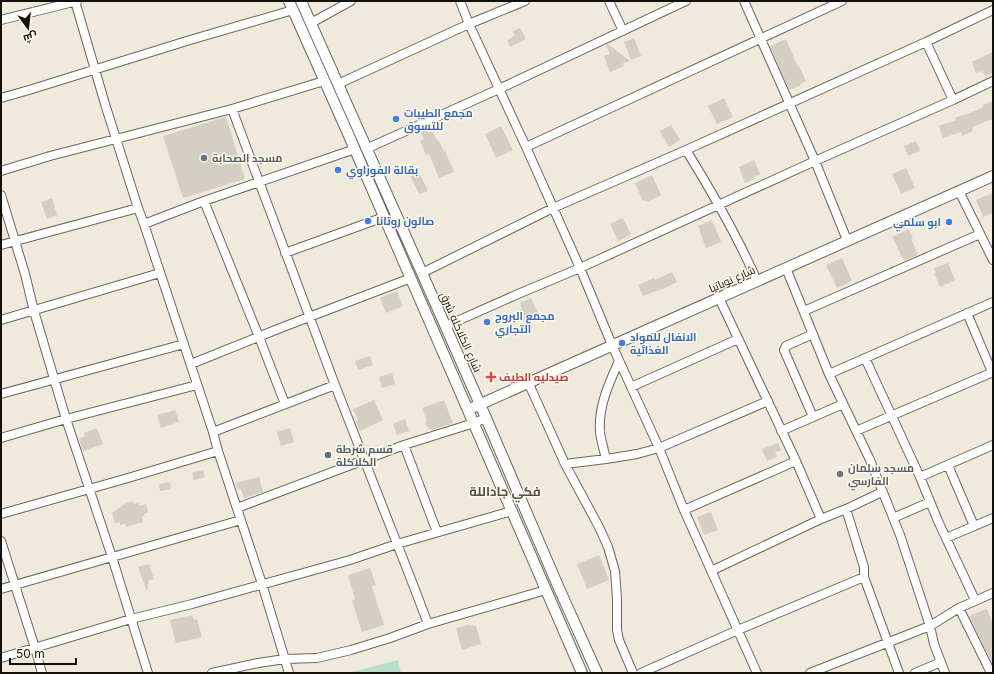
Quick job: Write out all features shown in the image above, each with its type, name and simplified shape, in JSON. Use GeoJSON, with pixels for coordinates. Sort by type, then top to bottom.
{"type":"FeatureCollection","features":[{"type":"Feature","properties":{"kind":"street"},"geometry":{"type":"LineString","coordinates":[[1,20],[75,1],[94,70],[138,208],[213,432],[289,673]]}},
{"type":"Feature","properties":{"kind":"street","name":"شارع الكلاكله شرق"},"geometry":{"type":"LineString","coordinates":[[301,1],[368,148],[597,673]]}},
{"type":"Feature","properties":{"kind":"street"},"geometry":{"type":"LineString","coordinates":[[311,23],[351,1]]}},
{"type":"Feature","properties":{"kind":"street"},"geometry":{"type":"LineString","coordinates":[[460,1],[469,24],[580,268],[630,387],[659,448],[711,571],[758,673]]}},
{"type":"Feature","properties":{"kind":"street"},"geometry":{"type":"LineString","coordinates":[[338,84],[469,24],[525,1]]}},
{"type":"Feature","properties":{"kind":"street"},"geometry":{"type":"LineString","coordinates":[[609,1],[623,31]]}},
{"type":"Feature","properties":{"kind":"street"},"geometry":{"type":"LineString","coordinates":[[368,148],[499,89],[686,1]]}},
{"type":"Feature","properties":{"kind":"street"},"geometry":{"type":"LineString","coordinates":[[744,1],[815,161],[847,240]]}},
{"type":"Feature","properties":{"kind":"street"},"geometry":{"type":"LineString","coordinates":[[526,147],[842,1]]}},
{"type":"Feature","properties":{"kind":"street"},"geometry":{"type":"LineString","coordinates":[[1,98],[190,40],[291,5],[582,673]]}},
{"type":"Feature","properties":{"kind":"street"},"geometry":{"type":"LineString","coordinates":[[422,273],[553,208],[926,42],[993,10]]}},
{"type":"Feature","properties":{"kind":"street"},"geometry":{"type":"LineString","coordinates":[[926,42],[952,100]]}},
{"type":"Feature","properties":{"kind":"street"},"geometry":{"type":"LineString","coordinates":[[1,171],[50,156],[232,109],[324,81]]}},
{"type":"Feature","properties":{"kind":"street"},"geometry":{"type":"LineString","coordinates":[[446,326],[580,268],[993,81]]}},
{"type":"Feature","properties":{"kind":"street"},"geometry":{"type":"LineString","coordinates":[[232,109],[285,253],[428,624]]}},
{"type":"Feature","properties":{"kind":"street"},"geometry":{"type":"LineString","coordinates":[[144,224],[204,201],[355,149]]}},
{"type":"Feature","properties":{"kind":"street"},"geometry":{"type":"LineString","coordinates":[[686,150],[719,204],[745,252],[757,281]]}},
{"type":"Feature","properties":{"kind":"street","name":"شارع نوباتيا"},"geometry":{"type":"LineString","coordinates":[[468,409],[993,176]]}},
{"type":"Feature","properties":{"kind":"street"},"geometry":{"type":"LineString","coordinates":[[959,191],[993,260]]}},
{"type":"Feature","properties":{"kind":"street"},"geometry":{"type":"LineString","coordinates":[[1,195],[66,419],[112,557],[148,673]]}},
{"type":"Feature","properties":{"kind":"street"},"geometry":{"type":"LineString","coordinates":[[204,201],[285,404]]}},
{"type":"Feature","properties":{"kind":"street"},"geometry":{"type":"LineString","coordinates":[[1,245],[138,208]]}},
{"type":"Feature","properties":{"kind":"street"},"geometry":{"type":"LineString","coordinates":[[285,253],[384,217]]}},
{"type":"Feature","properties":{"kind":"street"},"geometry":{"type":"LineString","coordinates":[[804,311],[980,234]]}},
{"type":"Feature","properties":{"kind":"street"},"geometry":{"type":"LineString","coordinates":[[786,268],[843,404],[870,460],[900,535],[930,626],[934,644],[945,673]]}},
{"type":"Feature","properties":{"kind":"street"},"geometry":{"type":"LineString","coordinates":[[1,320],[160,273]]}},
{"type":"Feature","properties":{"kind":"street"},"geometry":{"type":"LineString","coordinates":[[190,364],[411,278]]}},
{"type":"Feature","properties":{"kind":"street"},"geometry":{"type":"LineString","coordinates":[[718,298],[796,461],[821,519]]}},
{"type":"Feature","properties":{"kind":"street"},"geometry":{"type":"LineString","coordinates":[[830,374],[993,302]]}},
{"type":"Feature","properties":{"kind":"street"},"geometry":{"type":"LineString","coordinates":[[856,431],[992,372],[967,313]]}},
{"type":"Feature","properties":{"kind":"street"},"geometry":{"type":"LineString","coordinates":[[813,334],[786,346],[784,350],[813,417]]}},
{"type":"Feature","properties":{"kind":"street"},"geometry":{"type":"LineString","coordinates":[[630,387],[738,339]]}},
{"type":"Feature","properties":{"kind":"street"},"geometry":{"type":"LineString","coordinates":[[1,394],[184,344]]}},
{"type":"Feature","properties":{"kind":"street"},"geometry":{"type":"LineString","coordinates":[[865,358],[975,600]]}},
{"type":"Feature","properties":{"kind":"street"},"geometry":{"type":"LineString","coordinates":[[606,459],[600,433],[600,421],[608,384],[619,361]]}},
{"type":"Feature","properties":{"kind":"street"},"geometry":{"type":"LineString","coordinates":[[528,382],[564,464],[599,527],[608,547],[615,571],[617,630],[619,640],[634,673]]}},
{"type":"Feature","properties":{"kind":"street"},"geometry":{"type":"LineString","coordinates":[[213,432],[335,384]]}},
{"type":"Feature","properties":{"kind":"street"},"geometry":{"type":"LineString","coordinates":[[1,438],[66,419],[197,385]]}},
{"type":"Feature","properties":{"kind":"street"},"geometry":{"type":"LineString","coordinates":[[564,464],[637,454],[659,448],[768,401]]}},
{"type":"Feature","properties":{"kind":"street"},"geometry":{"type":"LineString","coordinates":[[782,431],[843,404]]}},
{"type":"Feature","properties":{"kind":"street"},"geometry":{"type":"LineString","coordinates":[[237,508],[404,445],[486,418]]}},
{"type":"Feature","properties":{"kind":"street"},"geometry":{"type":"LineString","coordinates":[[404,445],[437,532]]}},
{"type":"Feature","properties":{"kind":"street"},"geometry":{"type":"LineString","coordinates":[[920,477],[993,445]]}},
{"type":"Feature","properties":{"kind":"street"},"geometry":{"type":"LineString","coordinates":[[1,514],[218,451]]}},
{"type":"Feature","properties":{"kind":"street"},"geometry":{"type":"LineString","coordinates":[[684,510],[796,461]]}},
{"type":"Feature","properties":{"kind":"street"},"geometry":{"type":"LineString","coordinates":[[948,465],[974,526]]}},
{"type":"Feature","properties":{"kind":"street"},"geometry":{"type":"LineString","coordinates":[[711,571],[882,492]]}},
{"type":"Feature","properties":{"kind":"street"},"geometry":{"type":"LineString","coordinates":[[893,518],[930,502]]}},
{"type":"Feature","properties":{"kind":"street"},"geometry":{"type":"LineString","coordinates":[[846,509],[864,567],[864,577],[899,673]]}},
{"type":"Feature","properties":{"kind":"street"},"geometry":{"type":"LineString","coordinates":[[1,658],[131,619],[192,604],[350,560],[397,544],[512,511]]}},
{"type":"Feature","properties":{"kind":"street"},"geometry":{"type":"LineString","coordinates":[[946,538],[993,518]]}},
{"type":"Feature","properties":{"kind":"street"},"geometry":{"type":"LineString","coordinates":[[1,589],[241,520]]}},
{"type":"Feature","properties":{"kind":"street"},"geometry":{"type":"LineString","coordinates":[[1,541],[36,648],[42,673]]}},
{"type":"Feature","properties":{"kind":"street"},"geometry":{"type":"LineString","coordinates":[[641,673],[864,577]]}},
{"type":"Feature","properties":{"kind":"street"},"geometry":{"type":"LineString","coordinates":[[212,673],[258,662],[317,658],[351,650],[428,624],[546,590]]}},
{"type":"Feature","properties":{"kind":"street"},"geometry":{"type":"LineString","coordinates":[[810,673],[930,626],[959,608],[993,592]]}},
{"type":"Feature","properties":{"kind":"street"},"geometry":{"type":"LineString","coordinates":[[959,608],[990,668]]}},
{"type":"Feature","properties":{"kind":"street"},"geometry":{"type":"LineString","coordinates":[[915,673],[940,662]]}},
{"type":"Feature","properties":{"kind":"green space"},"geometry":{"type":"Polygon","coordinates":[[[398,660],[401,673],[347,673],[398,660]]]}},
{"type":"Feature","properties":{"kind":"building"},"geometry":{"type":"Polygon","coordinates":[[[520,28],[526,39],[510,47],[507,40],[515,36],[513,31],[520,28]]]}},
{"type":"Feature","properties":{"kind":"building"},"geometry":{"type":"Polygon","coordinates":[[[634,38],[641,56],[631,60],[624,42],[634,38]]]}},
{"type":"Feature","properties":{"kind":"building"},"geometry":{"type":"Polygon","coordinates":[[[786,39],[798,67],[799,66],[806,81],[789,90],[770,46],[786,39]]]}},
{"type":"Feature","properties":{"kind":"building"},"geometry":{"type":"Polygon","coordinates":[[[608,44],[630,61],[623,63],[624,66],[610,72],[604,56],[610,54],[606,45],[608,44]]]}},
{"type":"Feature","properties":{"kind":"building"},"geometry":{"type":"Polygon","coordinates":[[[993,52],[993,73],[985,76],[982,71],[976,73],[972,62],[993,52]]]}},
{"type":"Feature","properties":{"kind":"building"},"geometry":{"type":"Polygon","coordinates":[[[724,98],[733,117],[717,124],[708,106],[724,98]]]}},
{"type":"Feature","properties":{"kind":"building"},"geometry":{"type":"Polygon","coordinates":[[[993,101],[993,119],[972,127],[973,131],[962,136],[961,132],[943,138],[939,126],[956,120],[955,118],[975,111],[983,107],[983,105],[993,101]]]}},
{"type":"Feature","properties":{"kind":"building","name":"مسجد الصحابة"},"geometry":{"type":"Polygon","coordinates":[[[226,117],[245,179],[183,198],[163,136],[226,117]]]}},
{"type":"Feature","properties":{"kind":"building"},"geometry":{"type":"Polygon","coordinates":[[[671,125],[680,140],[669,147],[660,131],[671,125]]]}},
{"type":"Feature","properties":{"kind":"building"},"geometry":{"type":"Polygon","coordinates":[[[430,126],[444,152],[445,151],[454,172],[439,178],[429,154],[426,155],[420,141],[424,139],[420,131],[430,126]]]}},
{"type":"Feature","properties":{"kind":"building"},"geometry":{"type":"Polygon","coordinates":[[[501,126],[513,150],[496,158],[485,134],[501,126]]]}},
{"type":"Feature","properties":{"kind":"building"},"geometry":{"type":"Polygon","coordinates":[[[916,141],[920,151],[908,156],[904,146],[916,141]]]}},
{"type":"Feature","properties":{"kind":"building"},"geometry":{"type":"Polygon","coordinates":[[[754,160],[760,174],[754,177],[755,179],[745,183],[739,167],[754,160]]]}},
{"type":"Feature","properties":{"kind":"building"},"geometry":{"type":"Polygon","coordinates":[[[906,168],[915,188],[901,194],[892,174],[906,168]]]}},
{"type":"Feature","properties":{"kind":"building"},"geometry":{"type":"Polygon","coordinates":[[[417,169],[428,191],[419,194],[409,173],[417,169]]]}},
{"type":"Feature","properties":{"kind":"building"},"geometry":{"type":"Polygon","coordinates":[[[652,175],[661,195],[647,202],[645,200],[643,201],[635,183],[652,175]]]}},
{"type":"Feature","properties":{"kind":"building"},"geometry":{"type":"Polygon","coordinates":[[[993,193],[993,213],[983,217],[976,200],[993,193]]]}},
{"type":"Feature","properties":{"kind":"building"},"geometry":{"type":"Polygon","coordinates":[[[52,198],[57,215],[47,219],[41,202],[52,198]]]}},
{"type":"Feature","properties":{"kind":"building"},"geometry":{"type":"Polygon","coordinates":[[[623,218],[631,235],[618,241],[610,224],[623,218]]]}},
{"type":"Feature","properties":{"kind":"building"},"geometry":{"type":"Polygon","coordinates":[[[712,220],[721,242],[706,248],[698,226],[712,220]]]}},
{"type":"Feature","properties":{"kind":"building"},"geometry":{"type":"Polygon","coordinates":[[[909,229],[913,238],[911,239],[918,255],[904,261],[892,237],[909,229]]]}},
{"type":"Feature","properties":{"kind":"building"},"geometry":{"type":"Polygon","coordinates":[[[842,258],[852,281],[837,288],[826,265],[842,258]]]}},
{"type":"Feature","properties":{"kind":"building"},"geometry":{"type":"Polygon","coordinates":[[[948,263],[955,280],[940,287],[934,273],[936,273],[934,268],[948,263]]]}},
{"type":"Feature","properties":{"kind":"building"},"geometry":{"type":"Polygon","coordinates":[[[672,272],[677,282],[661,290],[643,296],[638,285],[654,278],[655,280],[672,272]]]}},
{"type":"Feature","properties":{"kind":"building"},"geometry":{"type":"Polygon","coordinates":[[[397,291],[403,306],[386,313],[380,298],[397,291]]]}},
{"type":"Feature","properties":{"kind":"building"},"geometry":{"type":"Polygon","coordinates":[[[531,298],[540,318],[525,325],[518,311],[522,309],[520,303],[531,298]]]}},
{"type":"Feature","properties":{"kind":"building"},"geometry":{"type":"Polygon","coordinates":[[[370,356],[373,365],[358,370],[355,361],[370,356]]]}},
{"type":"Feature","properties":{"kind":"building"},"geometry":{"type":"Polygon","coordinates":[[[392,373],[395,384],[382,388],[379,377],[392,373]]]}},
{"type":"Feature","properties":{"kind":"building"},"geometry":{"type":"Polygon","coordinates":[[[374,400],[383,420],[360,431],[356,422],[358,420],[353,409],[374,400]]]}},
{"type":"Feature","properties":{"kind":"building"},"geometry":{"type":"Polygon","coordinates":[[[444,400],[453,423],[432,430],[427,427],[425,422],[427,421],[422,408],[444,400]]]}},
{"type":"Feature","properties":{"kind":"building"},"geometry":{"type":"Polygon","coordinates":[[[175,410],[179,422],[161,428],[157,415],[175,410]]]}},
{"type":"Feature","properties":{"kind":"building"},"geometry":{"type":"Polygon","coordinates":[[[405,419],[409,431],[397,435],[393,424],[405,419]]]}},
{"type":"Feature","properties":{"kind":"building"},"geometry":{"type":"Polygon","coordinates":[[[97,428],[103,444],[83,451],[79,439],[85,436],[84,433],[97,428]]]}},
{"type":"Feature","properties":{"kind":"building"},"geometry":{"type":"Polygon","coordinates":[[[290,428],[294,442],[281,446],[277,432],[290,428]]]}},
{"type":"Feature","properties":{"kind":"building"},"geometry":{"type":"Polygon","coordinates":[[[778,443],[781,450],[775,452],[777,457],[767,461],[762,449],[778,443]]]}},
{"type":"Feature","properties":{"kind":"building"},"geometry":{"type":"Polygon","coordinates":[[[203,470],[205,477],[194,480],[192,473],[203,470]]]}},
{"type":"Feature","properties":{"kind":"building"},"geometry":{"type":"Polygon","coordinates":[[[259,477],[263,492],[244,498],[241,489],[238,490],[236,483],[259,477]]]}},
{"type":"Feature","properties":{"kind":"building"},"geometry":{"type":"Polygon","coordinates":[[[170,482],[171,489],[160,491],[159,484],[170,482]]]}},
{"type":"Feature","properties":{"kind":"building"},"geometry":{"type":"Polygon","coordinates":[[[133,501],[134,504],[138,503],[139,506],[146,504],[148,513],[144,514],[145,516],[142,517],[143,522],[126,527],[125,524],[120,525],[120,522],[115,523],[112,513],[125,504],[133,501]]]}},
{"type":"Feature","properties":{"kind":"building"},"geometry":{"type":"Polygon","coordinates":[[[711,512],[718,530],[704,535],[697,517],[711,512]]]}},
{"type":"Feature","properties":{"kind":"building"},"geometry":{"type":"Polygon","coordinates":[[[599,555],[609,580],[587,589],[577,564],[599,555]]]}},
{"type":"Feature","properties":{"kind":"building"},"geometry":{"type":"Polygon","coordinates":[[[149,564],[154,579],[149,580],[147,592],[138,567],[149,564]]]}},
{"type":"Feature","properties":{"kind":"building"},"geometry":{"type":"Polygon","coordinates":[[[370,568],[376,585],[372,587],[384,625],[362,632],[352,600],[355,599],[348,575],[370,568]]]}},
{"type":"Feature","properties":{"kind":"building"},"geometry":{"type":"Polygon","coordinates":[[[987,609],[993,624],[993,665],[969,616],[987,609]]]}},
{"type":"Feature","properties":{"kind":"building"},"geometry":{"type":"Polygon","coordinates":[[[193,615],[194,620],[197,619],[202,637],[176,643],[170,620],[193,615]]]}},
{"type":"Feature","properties":{"kind":"building"},"geometry":{"type":"Polygon","coordinates":[[[467,625],[476,626],[481,644],[462,650],[456,628],[467,625]]]}},
{"type":"Feature","properties":{"kind":"place","name":"مجمع الطيبات للتسوق"},"geometry":{"type":"Point","coordinates":[396,119]}},
{"type":"Feature","properties":{"kind":"place","name":"مسجد الصحابة"},"geometry":{"type":"Point","coordinates":[204,158]}},
{"type":"Feature","properties":{"kind":"place","name":"بقالة الفوراوي"},"geometry":{"type":"Point","coordinates":[338,170]}},
{"type":"Feature","properties":{"kind":"place","name":"صالون روتانا"},"geometry":{"type":"Point","coordinates":[368,221]}},
{"type":"Feature","properties":{"kind":"place","name":"ابو سلمي"},"geometry":{"type":"Point","coordinates":[949,222]}},
{"type":"Feature","properties":{"kind":"place","name":"مجمع البروج التجاري"},"geometry":{"type":"Point","coordinates":[487,322]}},
{"type":"Feature","properties":{"kind":"place","name":"الانفال للمواد الغذائية"},"geometry":{"type":"Point","coordinates":[622,343]}},
{"type":"Feature","properties":{"kind":"place","name":"صيدليه الطيف"},"geometry":{"type":"Point","coordinates":[491,377]}},
{"type":"Feature","properties":{"kind":"place","name":"قسم شرطة الكلاكلة"},"geometry":{"type":"Point","coordinates":[328,455]}},
{"type":"Feature","properties":{"kind":"place","name":"مسجد سلمان الفارسي"},"geometry":{"type":"Point","coordinates":[840,474]}},
{"type":"Feature","properties":{"kind":"district","name":"فكي جاداللة"},"geometry":{"type":"Point","coordinates":[505,491]}}]}
